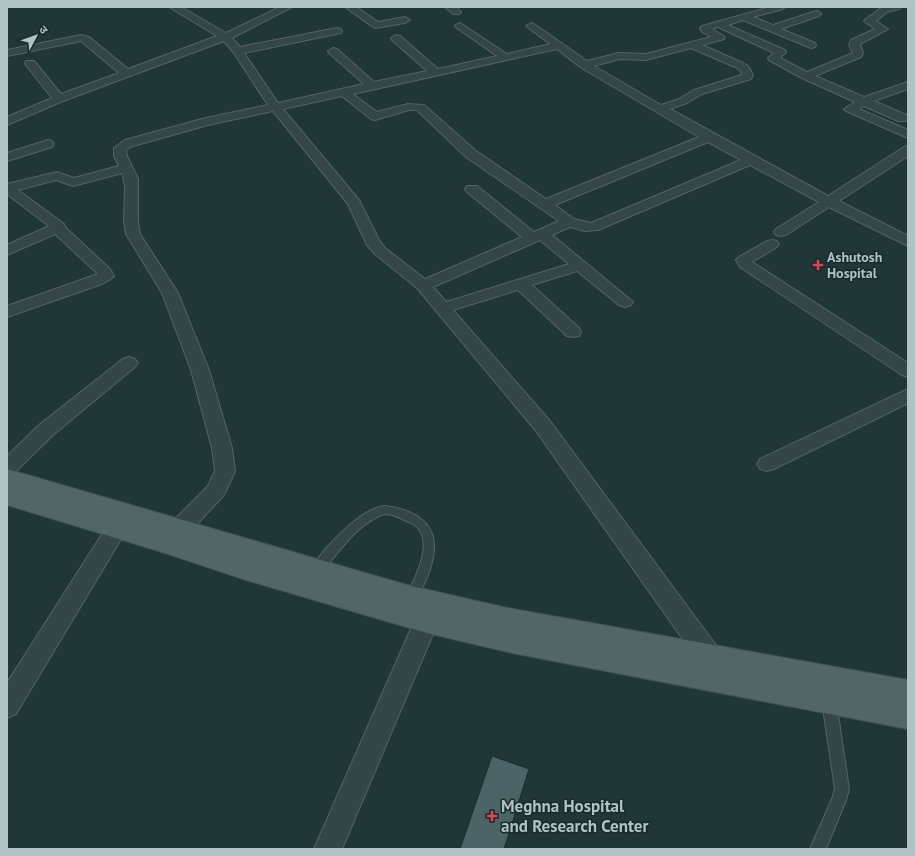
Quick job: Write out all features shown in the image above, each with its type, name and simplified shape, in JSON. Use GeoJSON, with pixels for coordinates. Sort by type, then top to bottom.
{"type":"FeatureCollection","features":[{"type":"Feature","properties":{"kind":"main road"},"geometry":{"type":"LineString","coordinates":[[7,478],[246,569],[424,607],[503,619],[712,660],[908,694]]}},
{"type":"Feature","properties":{"kind":"main road"},"geometry":{"type":"LineString","coordinates":[[7,496],[121,521],[179,529],[318,570],[424,607],[512,641],[908,715]]}},
{"type":"Feature","properties":{"kind":"street"},"geometry":{"type":"LineString","coordinates":[[174,7],[226,37],[238,51],[277,108],[354,203],[372,242],[380,251],[423,285],[543,426],[712,660]]}},
{"type":"Feature","properties":{"kind":"street"},"geometry":{"type":"LineString","coordinates":[[7,121],[59,99],[226,37],[287,7]]}},
{"type":"Feature","properties":{"kind":"street"},"geometry":{"type":"LineString","coordinates":[[350,7],[376,25],[406,20]]}},
{"type":"Feature","properties":{"kind":"street"},"geometry":{"type":"LineString","coordinates":[[584,65],[619,56],[646,57],[718,38],[720,37],[705,29],[780,7]]}},
{"type":"Feature","properties":{"kind":"street"},"geometry":{"type":"LineString","coordinates":[[806,76],[857,55],[858,53],[854,45],[855,42],[883,29],[869,21],[884,10],[896,7]]}},
{"type":"Feature","properties":{"kind":"street"},"geometry":{"type":"LineString","coordinates":[[772,29],[816,14]]}},
{"type":"Feature","properties":{"kind":"street"},"geometry":{"type":"LineString","coordinates":[[744,17],[811,45]]}},
{"type":"Feature","properties":{"kind":"street"},"geometry":{"type":"LineString","coordinates":[[327,22],[347,38]]}},
{"type":"Feature","properties":{"kind":"street"},"geometry":{"type":"LineString","coordinates":[[718,24],[778,51],[781,53],[773,58],[806,76],[902,118]]}},
{"type":"Feature","properties":{"kind":"street"},"geometry":{"type":"LineString","coordinates":[[460,26],[505,57]]}},
{"type":"Feature","properties":{"kind":"street"},"geometry":{"type":"LineString","coordinates":[[531,26],[584,65],[660,109],[828,202],[908,242]]}},
{"type":"Feature","properties":{"kind":"street"},"geometry":{"type":"LineString","coordinates":[[238,51],[337,31]]}},
{"type":"Feature","properties":{"kind":"street"},"geometry":{"type":"LineString","coordinates":[[7,53],[81,38],[85,39],[127,74]]}},
{"type":"Feature","properties":{"kind":"street"},"geometry":{"type":"LineString","coordinates":[[396,38],[435,72]]}},
{"type":"Feature","properties":{"kind":"street"},"geometry":{"type":"LineString","coordinates":[[660,109],[684,101],[698,92],[747,77],[748,75],[744,68],[739,65],[692,45]]}},
{"type":"Feature","properties":{"kind":"street"},"geometry":{"type":"LineString","coordinates":[[179,529],[216,491],[225,471],[222,448],[200,370],[170,293],[133,234],[131,228],[131,178],[119,152],[120,148],[124,145],[206,122],[277,108],[557,46]]}},
{"type":"Feature","properties":{"kind":"street"},"geometry":{"type":"LineString","coordinates":[[333,51],[372,86]]}},
{"type":"Feature","properties":{"kind":"street"},"geometry":{"type":"LineString","coordinates":[[30,63],[59,99]]}},
{"type":"Feature","properties":{"kind":"street"},"geometry":{"type":"LineString","coordinates":[[908,85],[850,109],[908,134]]}},
{"type":"Feature","properties":{"kind":"street"},"geometry":{"type":"LineString","coordinates":[[344,92],[375,116],[408,107],[420,108],[471,154],[569,222],[585,227],[593,227],[752,160]]}},
{"type":"Feature","properties":{"kind":"street"},"geometry":{"type":"LineString","coordinates":[[545,204],[709,137]]}},
{"type":"Feature","properties":{"kind":"street"},"geometry":{"type":"LineString","coordinates":[[7,157],[48,144]]}},
{"type":"Feature","properties":{"kind":"street"},"geometry":{"type":"LineString","coordinates":[[908,150],[828,202],[744,260],[745,264],[908,371]]}},
{"type":"Feature","properties":{"kind":"street"},"geometry":{"type":"LineString","coordinates":[[8,188],[52,176],[61,177],[73,182],[126,168]]}},
{"type":"Feature","properties":{"kind":"street"},"geometry":{"type":"LineString","coordinates":[[7,312],[96,281],[106,276],[105,272],[57,228],[59,227],[8,188]]}},
{"type":"Feature","properties":{"kind":"street"},"geometry":{"type":"LineString","coordinates":[[472,189],[580,265],[626,302]]}},
{"type":"Feature","properties":{"kind":"street"},"geometry":{"type":"LineString","coordinates":[[423,285],[478,263],[569,222]]}},
{"type":"Feature","properties":{"kind":"street"},"geometry":{"type":"LineString","coordinates":[[7,251],[57,228]]}},
{"type":"Feature","properties":{"kind":"street"},"geometry":{"type":"LineString","coordinates":[[443,308],[580,265]]}},
{"type":"Feature","properties":{"kind":"street"},"geometry":{"type":"LineString","coordinates":[[520,283],[573,332]]}},
{"type":"Feature","properties":{"kind":"street"},"geometry":{"type":"LineString","coordinates":[[7,468],[46,430],[129,363]]}},
{"type":"Feature","properties":{"kind":"street"},"geometry":{"type":"LineString","coordinates":[[766,464],[908,395]]}},
{"type":"Feature","properties":{"kind":"street"},"geometry":{"type":"LineString","coordinates":[[7,706],[121,521]]}},
{"type":"Feature","properties":{"kind":"street"},"geometry":{"type":"LineString","coordinates":[[328,849],[424,607]]}},
{"type":"Feature","properties":{"kind":"lane"},"geometry":{"type":"LineString","coordinates":[[318,570],[357,526],[376,512],[387,509],[407,515],[421,524],[428,536],[429,551],[425,568],[424,607]]}},
{"type":"Feature","properties":{"kind":"lane"},"geometry":{"type":"LineString","coordinates":[[818,849],[839,800],[842,789],[830,701]]}},
{"type":"Feature","properties":{"kind":"building"},"geometry":{"type":"Polygon","coordinates":[[[492,756],[529,769],[504,849],[460,849],[492,756]]]}},
{"type":"Feature","properties":{"kind":"place","name":"Ashutosh Hospital"},"geometry":{"type":"Point","coordinates":[818,265]}},
{"type":"Feature","properties":{"kind":"place","name":"Meghna Hospital and Research Center"},"geometry":{"type":"Point","coordinates":[492,816]}}]}
